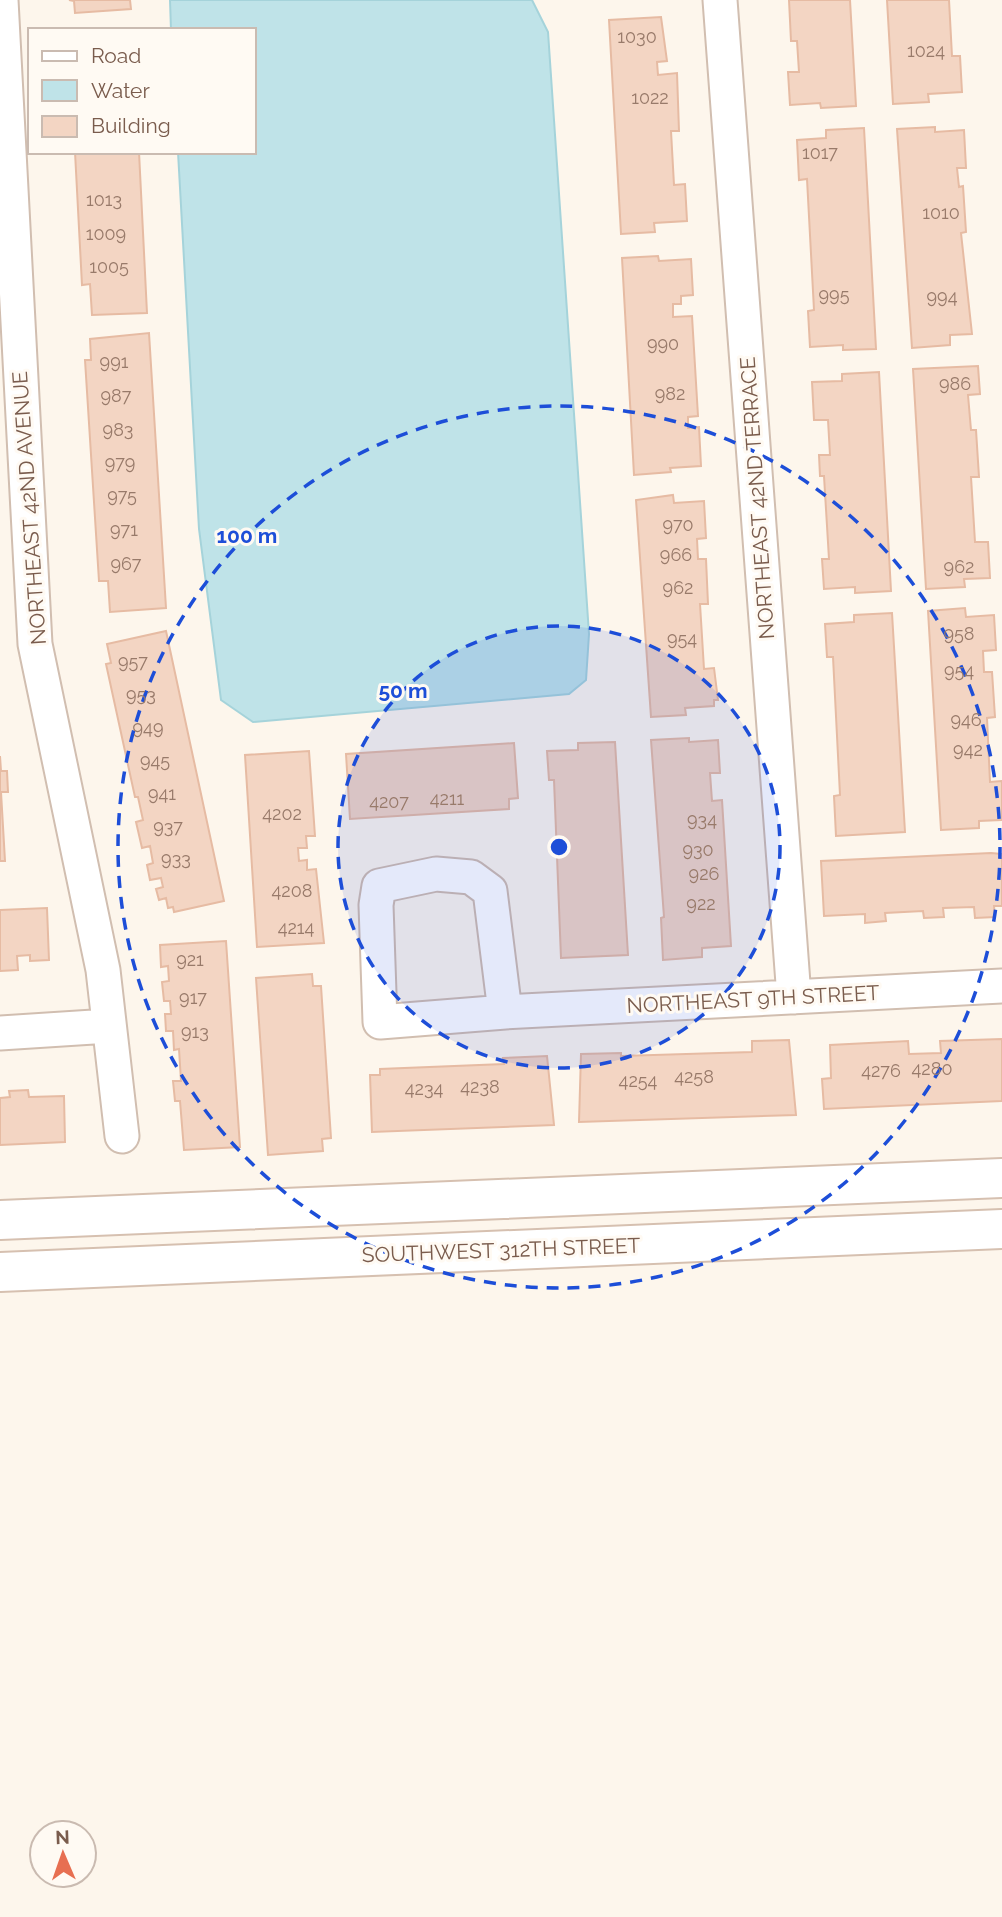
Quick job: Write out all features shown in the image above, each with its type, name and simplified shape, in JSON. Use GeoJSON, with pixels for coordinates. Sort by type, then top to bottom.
{"type":"FeatureCollection","features":[{"type":"Feature","properties":{"kind":"main road"},"geometry":{"type":"LineString","coordinates":[[0,1220],[1002,1178]]}},
{"type":"Feature","properties":{"kind":"main road","name":"SOUTHWEST 312TH STREET"},"geometry":{"type":"LineString","coordinates":[[0,1272],[1002,1229]]}},
{"type":"Feature","properties":{"kind":"street","name":"NORTHEAST 42ND AVENUE"},"geometry":{"type":"LineString","coordinates":[[1,0],[35,644],[101,957],[122,1136]]}},
{"type":"Feature","properties":{"kind":"street","name":"NORTHEAST 42ND TERRACE"},"geometry":{"type":"LineString","coordinates":[[720,0],[794,997]]}},
{"type":"Feature","properties":{"kind":"street","name":"NORTHEAST 9TH STREET"},"geometry":{"type":"LineString","coordinates":[[505,1012],[490,891],[471,877],[436,874],[379,886],[376,905],[380,1022],[505,1012],[1002,986]]}},
{"type":"Feature","properties":{"kind":"street"},"geometry":{"type":"LineString","coordinates":[[0,1033],[109,1026]]}},
{"type":"Feature","properties":{"kind":"water"},"geometry":{"type":"Polygon","coordinates":[[[170,0],[532,0],[548,32],[589,634],[586,680],[569,694],[253,722],[221,700],[199,529],[178,154],[256,154],[256,28],[171,28],[170,0]]]}},
{"type":"Feature","properties":{"kind":"building"},"geometry":{"type":"Polygon","coordinates":[[[69,0],[130,0],[131,9],[75,13],[74,1],[69,0]]]}},
{"type":"Feature","properties":{"kind":"building"},"geometry":{"type":"Polygon","coordinates":[[[789,0],[850,0],[856,106],[821,108],[820,103],[790,105],[788,72],[799,72],[797,41],[791,41],[789,0]]]}},
{"type":"Feature","properties":{"kind":"building"},"geometry":{"type":"Polygon","coordinates":[[[887,0],[949,0],[952,56],[960,56],[962,92],[928,94],[929,102],[893,104],[887,0]]]}},
{"type":"Feature","properties":{"kind":"building"},"geometry":{"type":"Polygon","coordinates":[[[661,17],[667,61],[657,62],[658,75],[677,73],[679,131],[671,131],[674,185],[685,184],[687,221],[654,223],[655,232],[621,234],[609,20],[661,17]]]}},
{"type":"Feature","properties":{"kind":"building"},"geometry":{"type":"Polygon","coordinates":[[[935,127],[935,132],[964,130],[966,168],[957,168],[959,187],[963,186],[966,232],[961,233],[972,334],[950,335],[950,345],[912,348],[897,129],[935,127]]]}},
{"type":"Feature","properties":{"kind":"building"},"geometry":{"type":"Polygon","coordinates":[[[864,128],[876,349],[843,350],[843,345],[810,347],[808,311],[814,310],[807,179],[799,180],[797,140],[826,138],[826,130],[864,128]]]}},
{"type":"Feature","properties":{"kind":"building"},"geometry":{"type":"Polygon","coordinates":[[[75,154],[139,154],[147,313],[92,315],[90,284],[82,285],[75,154]]]}},
{"type":"Feature","properties":{"kind":"building"},"geometry":{"type":"Polygon","coordinates":[[[658,256],[659,261],[691,259],[693,295],[681,296],[681,304],[673,304],[673,317],[692,316],[698,416],[688,417],[688,428],[699,427],[701,466],[670,468],[671,472],[634,475],[622,258],[658,256]]]}},
{"type":"Feature","properties":{"kind":"building"},"geometry":{"type":"Polygon","coordinates":[[[149,333],[166,608],[110,612],[108,581],[99,581],[85,360],[91,360],[90,339],[149,333]]]}},
{"type":"Feature","properties":{"kind":"building"},"geometry":{"type":"Polygon","coordinates":[[[978,366],[980,394],[968,395],[971,430],[976,430],[979,477],[971,477],[975,542],[988,542],[990,578],[964,579],[965,587],[926,589],[913,369],[978,366]]]}},
{"type":"Feature","properties":{"kind":"building"},"geometry":{"type":"Polygon","coordinates":[[[879,372],[891,591],[855,593],[855,587],[824,589],[822,559],[829,559],[824,476],[820,476],[819,455],[830,455],[828,420],[814,420],[812,382],[842,381],[842,374],[879,372]]]}},
{"type":"Feature","properties":{"kind":"building"},"geometry":{"type":"Polygon","coordinates":[[[673,495],[674,503],[704,501],[706,538],[697,539],[698,559],[706,559],[708,604],[700,604],[704,669],[714,668],[718,700],[714,700],[714,706],[685,708],[686,715],[651,717],[636,500],[673,495]]]}},
{"type":"Feature","properties":{"kind":"building"},"geometry":{"type":"Polygon","coordinates":[[[965,608],[966,617],[994,615],[996,650],[983,651],[984,672],[992,672],[995,717],[987,718],[990,782],[1002,781],[1002,820],[979,821],[979,828],[941,830],[928,611],[965,608]]]}},
{"type":"Feature","properties":{"kind":"building"},"geometry":{"type":"Polygon","coordinates":[[[892,613],[905,832],[836,836],[834,796],[840,795],[833,657],[827,657],[825,624],[854,622],[854,615],[892,613]]]}},
{"type":"Feature","properties":{"kind":"building"},"geometry":{"type":"Polygon","coordinates":[[[166,631],[224,901],[174,912],[173,907],[168,908],[166,898],[159,900],[156,889],[163,887],[161,878],[150,880],[147,865],[153,863],[150,846],[142,848],[136,822],[143,820],[138,797],[135,797],[106,664],[111,663],[107,644],[166,631]]]}},
{"type":"Feature","properties":{"kind":"building"},"geometry":{"type":"Polygon","coordinates":[[[689,738],[689,742],[718,740],[720,773],[710,773],[712,801],[722,800],[731,946],[702,948],[702,957],[663,960],[661,918],[664,917],[651,740],[689,738]]]}},
{"type":"Feature","properties":{"kind":"building"},"geometry":{"type":"Polygon","coordinates":[[[615,742],[628,955],[561,958],[554,780],[549,780],[547,751],[578,750],[578,743],[615,742]]]}},
{"type":"Feature","properties":{"kind":"building"},"geometry":{"type":"Polygon","coordinates":[[[514,743],[518,798],[509,799],[509,809],[350,819],[346,754],[514,743]]]}},
{"type":"Feature","properties":{"kind":"building"},"geometry":{"type":"Polygon","coordinates":[[[309,751],[315,836],[306,836],[307,848],[298,848],[299,861],[307,860],[307,870],[316,869],[324,943],[257,947],[245,755],[309,751]]]}},
{"type":"Feature","properties":{"kind":"building"},"geometry":{"type":"Polygon","coordinates":[[[0,756],[1,771],[7,771],[8,792],[1,792],[5,861],[0,861],[0,756]]]}},
{"type":"Feature","properties":{"kind":"building"},"geometry":{"type":"Polygon","coordinates":[[[1002,854],[1002,906],[994,906],[995,917],[975,918],[974,907],[943,908],[944,917],[924,918],[923,911],[885,913],[886,921],[865,923],[865,914],[824,916],[821,861],[1002,854]]]}},
{"type":"Feature","properties":{"kind":"building"},"geometry":{"type":"Polygon","coordinates":[[[47,908],[49,960],[30,961],[30,955],[17,956],[18,970],[0,971],[0,910],[47,908]]]}},
{"type":"Feature","properties":{"kind":"building"},"geometry":{"type":"Polygon","coordinates":[[[226,941],[240,1147],[184,1150],[180,1101],[175,1101],[173,1081],[181,1081],[179,1049],[174,1050],[173,1031],[166,1031],[165,1014],[171,1014],[170,1001],[164,1001],[162,982],[169,981],[168,966],[161,967],[160,945],[226,941]]]}},
{"type":"Feature","properties":{"kind":"building"},"geometry":{"type":"Polygon","coordinates":[[[312,974],[313,986],[321,986],[331,1138],[322,1139],[323,1151],[268,1155],[256,978],[312,974]]]}},
{"type":"Feature","properties":{"kind":"building"},"geometry":{"type":"Polygon","coordinates":[[[1002,1039],[1002,1101],[824,1109],[822,1079],[831,1078],[830,1045],[908,1041],[909,1054],[941,1053],[940,1041],[1002,1039]]]}},
{"type":"Feature","properties":{"kind":"building"},"geometry":{"type":"Polygon","coordinates":[[[789,1040],[796,1115],[579,1122],[581,1054],[621,1053],[621,1056],[752,1052],[752,1041],[789,1040]]]}},
{"type":"Feature","properties":{"kind":"building"},"geometry":{"type":"Polygon","coordinates":[[[547,1056],[554,1125],[372,1132],[370,1075],[380,1075],[380,1069],[504,1064],[503,1058],[547,1056]]]}},
{"type":"Feature","properties":{"kind":"building"},"geometry":{"type":"Polygon","coordinates":[[[28,1090],[29,1097],[64,1096],[65,1142],[0,1145],[0,1098],[10,1097],[9,1091],[28,1090]]]}}]}
